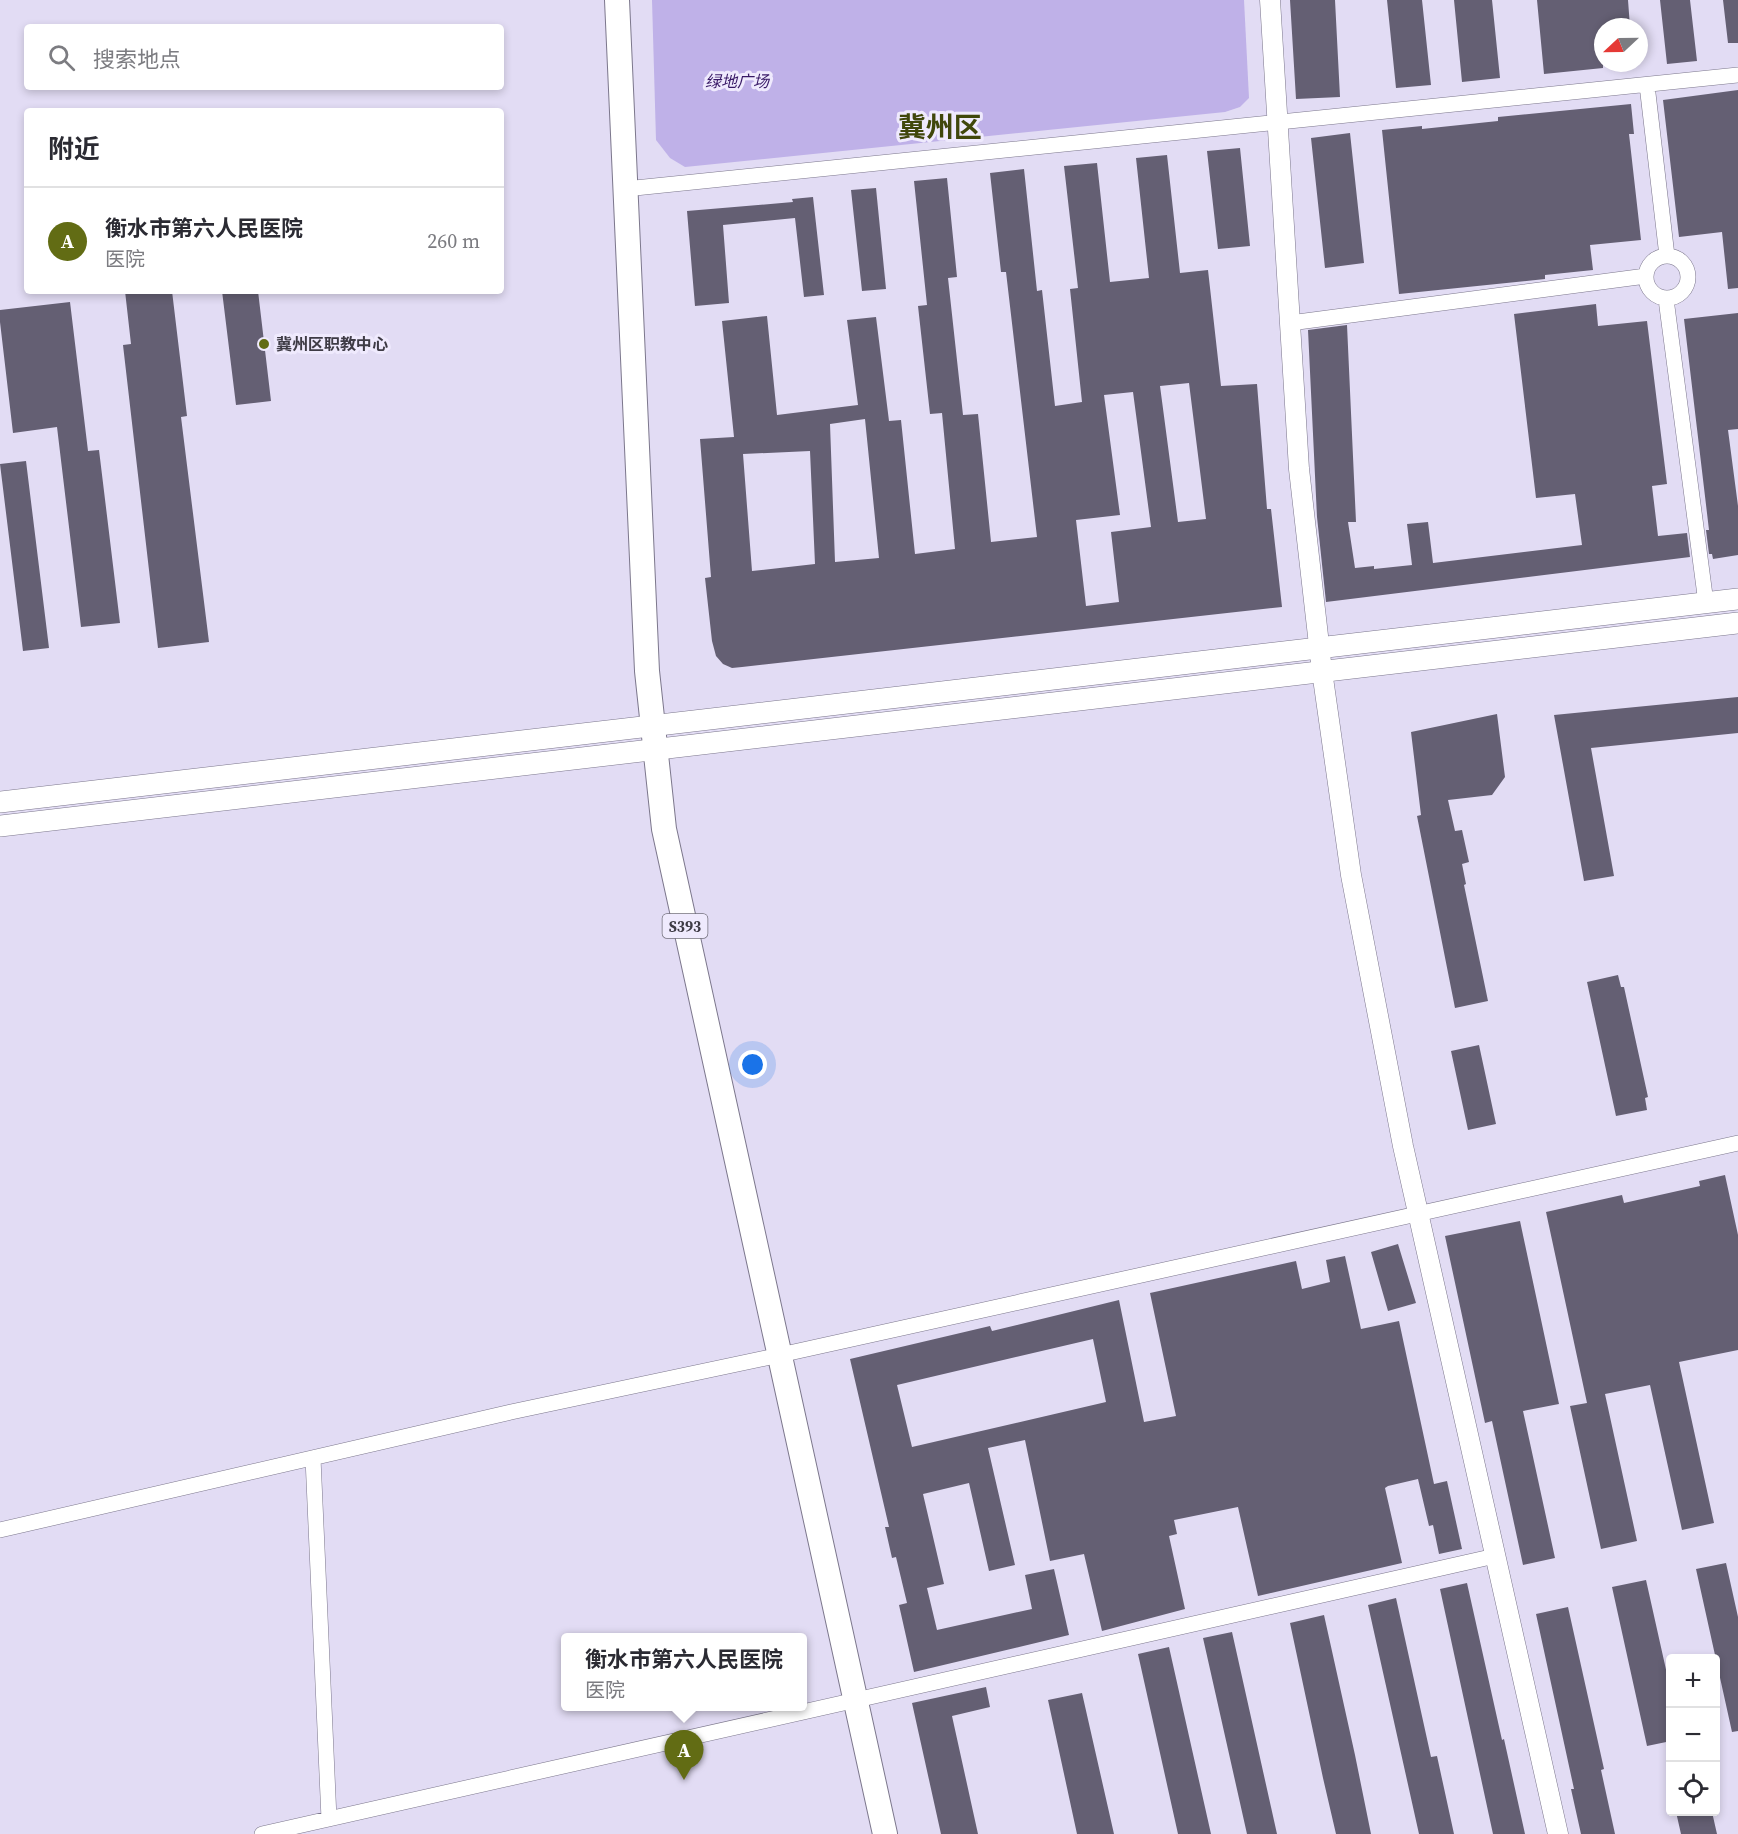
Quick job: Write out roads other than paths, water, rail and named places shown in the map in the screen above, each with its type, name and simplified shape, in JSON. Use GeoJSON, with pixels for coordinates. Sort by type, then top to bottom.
{"type":"FeatureCollection","features":[{"type":"Feature","properties":{"kind":"main road","name":"S393"},"geometry":{"type":"LineString","coordinates":[[617,0],[652,737],[664,829],[885,1834]]}},
{"type":"Feature","properties":{"kind":"main road"},"geometry":{"type":"LineString","coordinates":[[0,826],[1319,647],[1738,599]]}},
{"type":"Feature","properties":{"kind":"main road"},"geometry":{"type":"LineString","coordinates":[[0,802],[1322,671],[1738,624]]}},
{"type":"Feature","properties":{"kind":"street"},"geometry":{"type":"LineString","coordinates":[[1270,0],[1299,469],[1322,671],[1351,875],[1418,1212],[1558,1834]]}},
{"type":"Feature","properties":{"kind":"street"},"geometry":{"type":"LineString","coordinates":[[625,189],[1738,75]]}},
{"type":"Feature","properties":{"kind":"street"},"geometry":{"type":"LineString","coordinates":[[1647,85],[1668,256]]}},
{"type":"Feature","properties":{"kind":"street"},"geometry":{"type":"LineString","coordinates":[[1668,256],[1682,261],[1688,270],[1689,280],[1685,290],[1677,296],[1666,299],[1656,296],[1649,288],[1646,276],[1653,260],[1668,256]]}},
{"type":"Feature","properties":{"kind":"street"},"geometry":{"type":"LineString","coordinates":[[1290,323],[1646,276]]}},
{"type":"Feature","properties":{"kind":"street"},"geometry":{"type":"LineString","coordinates":[[1666,299],[1706,603]]}},
{"type":"Feature","properties":{"kind":"street"},"geometry":{"type":"LineString","coordinates":[[0,1530],[313,1458],[1738,1143]]}},
{"type":"Feature","properties":{"kind":"street"},"geometry":{"type":"LineString","coordinates":[[313,1458],[329,1819]]}},
{"type":"Feature","properties":{"kind":"street"},"geometry":{"type":"LineString","coordinates":[[807,1710],[1495,1556]]}},
{"type":"Feature","properties":{"kind":"street"},"geometry":{"type":"LineString","coordinates":[[262,1834],[802,1711]]}},
{"type":"Feature","properties":{"kind":"place","name":"冀州区职教中心"},"geometry":{"type":"Point","coordinates":[264,344]}},
{"type":"Feature","properties":{"kind":"place","name":"衡水市第六人民医院"},"geometry":{"type":"Point","coordinates":[684,1780]}},
{"type":"Feature","properties":{"kind":"district","name":"冀州区"},"geometry":{"type":"Point","coordinates":[940,127]}},
{"type":"Feature","properties":{"kind":"park label","name":"绿地广场"},"geometry":{"type":"Point","coordinates":[737,81]}}]}
